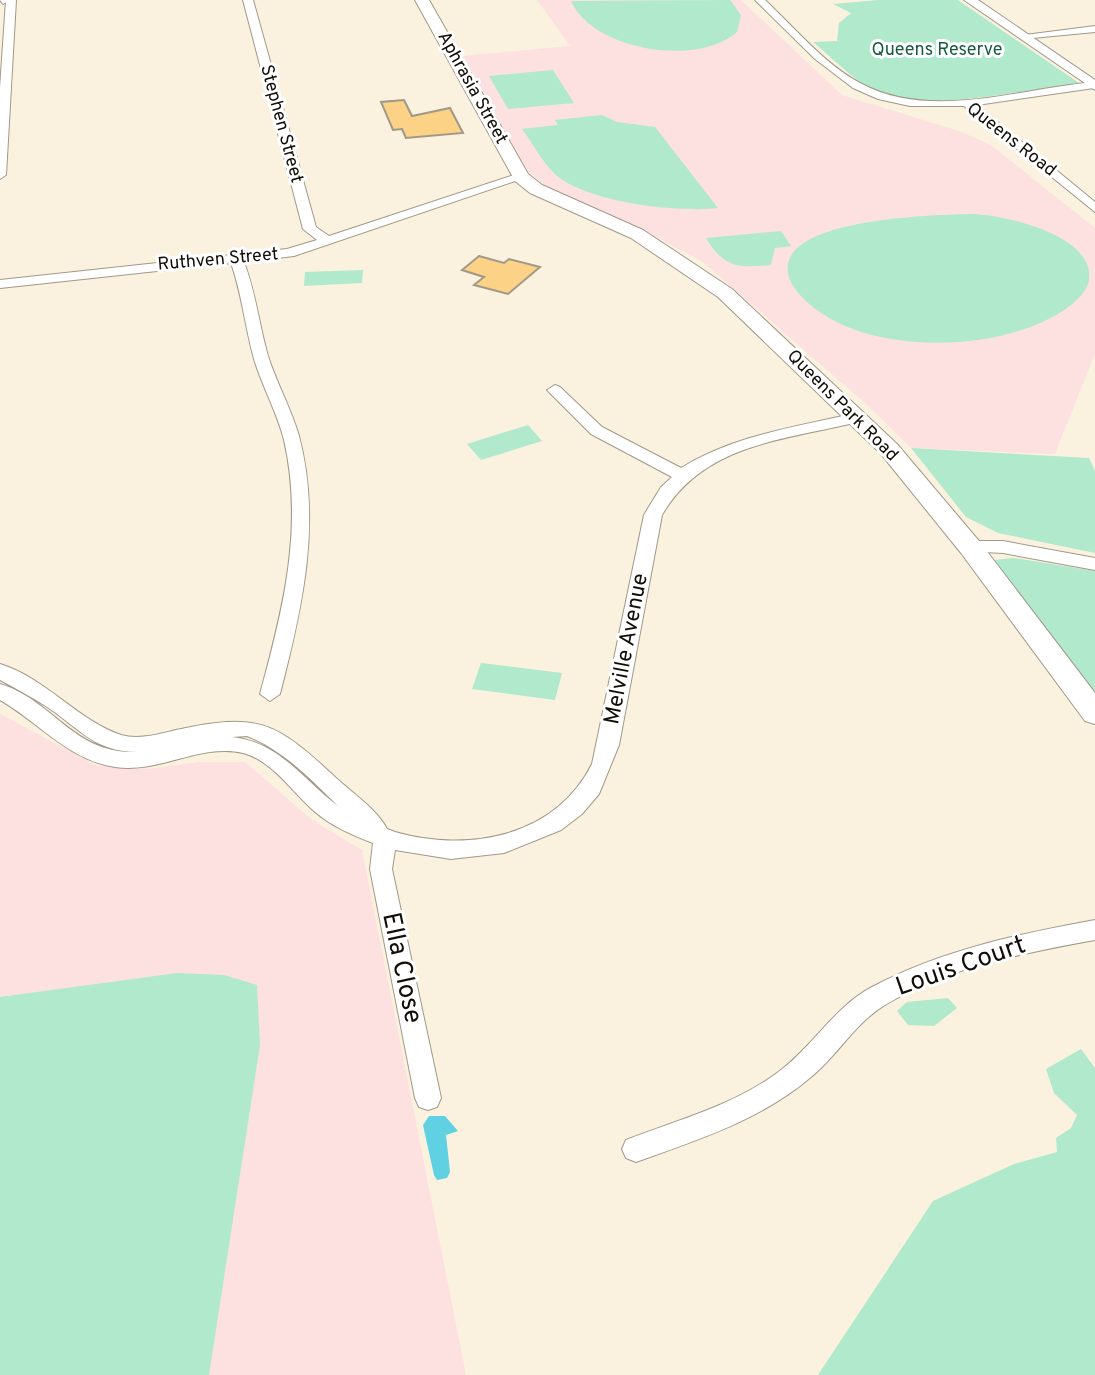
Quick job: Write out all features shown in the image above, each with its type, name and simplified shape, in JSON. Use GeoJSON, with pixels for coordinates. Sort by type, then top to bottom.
{"type":"FeatureCollection","features":[{"type":"Feature","properties":{"kind":"main road","name":"Aphrasia Street"},"geometry":{"type":"LineString","coordinates":[[422,0],[521,177]]}},
{"type":"Feature","properties":{"kind":"main road","name":"Queens Park Road"},"geometry":{"type":"LineString","coordinates":[[521,177],[536,189],[637,234],[725,293],[889,449],[970,547],[1095,714]]}},
{"type":"Feature","properties":{"kind":"street"},"geometry":{"type":"LineString","coordinates":[[0,175],[11,0]]}},
{"type":"Feature","properties":{"kind":"street","name":"Stephen Street"},"geometry":{"type":"LineString","coordinates":[[248,0],[310,229],[326,240]]}},
{"type":"Feature","properties":{"kind":"street","name":"Queens Road"},"geometry":{"type":"LineString","coordinates":[[760,0],[842,75],[865,91],[908,103],[965,101],[1095,208]]}},
{"type":"Feature","properties":{"kind":"street"},"geometry":{"type":"LineString","coordinates":[[965,101],[1095,86],[1089,76],[970,0]]}},
{"type":"Feature","properties":{"kind":"street"},"geometry":{"type":"LineString","coordinates":[[1022,36],[1095,29]]}},
{"type":"Feature","properties":{"kind":"street","name":"Ruthven Street"},"geometry":{"type":"LineString","coordinates":[[0,284],[289,253],[521,177]]}},
{"type":"Feature","properties":{"kind":"street"},"geometry":{"type":"LineString","coordinates":[[236,257],[249,296],[252,326],[263,362],[292,438],[304,514],[298,590],[270,694]]}},
{"type":"Feature","properties":{"kind":"street"},"geometry":{"type":"LineString","coordinates":[[555,390],[577,419],[613,443],[680,474]]}},
{"type":"Feature","properties":{"kind":"street","name":"Melville Avenue"},"geometry":{"type":"LineString","coordinates":[[245,736],[340,819],[385,838],[426,848],[468,850],[504,846],[570,814],[588,792],[603,765],[653,515],[669,485],[680,474],[706,458],[725,451],[856,418]]}},
{"type":"Feature","properties":{"kind":"street"},"geometry":{"type":"LineString","coordinates":[[970,547],[1003,547],[1095,564]]}},
{"type":"Feature","properties":{"kind":"street"},"geometry":{"type":"LineString","coordinates":[[0,671],[54,701],[89,731],[125,744],[149,744],[202,732],[245,736]]}},
{"type":"Feature","properties":{"kind":"street"},"geometry":{"type":"LineString","coordinates":[[0,691],[37,713],[72,744],[117,760],[147,760],[245,736]]}},
{"type":"Feature","properties":{"kind":"street","name":"Ella Close"},"geometry":{"type":"LineString","coordinates":[[385,838],[381,869],[428,1098]]}},
{"type":"Feature","properties":{"kind":"street","name":"Louis Court"},"geometry":{"type":"LineString","coordinates":[[636,1149],[713,1122],[774,1091],[807,1065],[844,1023],[877,997],[991,952],[1095,930]]}},
{"type":"Feature","properties":{"kind":"shaded area"},"geometry":{"type":"Polygon","coordinates":[[[537,0],[741,0],[842,95],[959,131],[991,145],[1095,228],[1095,354],[1055,454],[911,448],[866,404],[703,262],[637,227],[548,188],[527,170],[463,56],[570,46],[537,0]]]}},
{"type":"Feature","properties":{"kind":"shaded area"},"geometry":{"type":"Polygon","coordinates":[[[0,714],[97,766],[148,769],[199,762],[245,762],[312,820],[362,850],[466,1375],[0,1375],[0,714]]]}},
{"type":"Feature","properties":{"kind":"green space"},"geometry":{"type":"Polygon","coordinates":[[[730,0],[741,15],[737,32],[720,43],[673,51],[623,42],[601,32],[583,18],[571,1],[730,0]]]}},
{"type":"Feature","properties":{"kind":"green space","name":"Queens Reserve"},"geometry":{"type":"Polygon","coordinates":[[[879,0],[958,0],[1079,83],[955,100],[907,100],[877,92],[813,42],[837,41],[839,23],[851,13],[833,4],[879,0]]]}},
{"type":"Feature","properties":{"kind":"green space"},"geometry":{"type":"Polygon","coordinates":[[[553,70],[574,103],[508,109],[489,76],[553,70]]]}},
{"type":"Feature","properties":{"kind":"green space"},"geometry":{"type":"Polygon","coordinates":[[[602,115],[617,122],[655,127],[718,208],[655,207],[583,190],[564,181],[551,170],[522,129],[558,125],[555,120],[602,115]]]}},
{"type":"Feature","properties":{"kind":"green space"},"geometry":{"type":"Polygon","coordinates":[[[972,214],[1024,223],[1063,239],[1078,250],[1087,264],[1089,280],[1082,294],[1055,316],[1013,333],[983,339],[917,342],[884,338],[853,329],[826,316],[799,294],[790,281],[789,260],[800,246],[819,235],[843,227],[901,218],[972,214]]]}},
{"type":"Feature","properties":{"kind":"green space"},"geometry":{"type":"Polygon","coordinates":[[[781,231],[791,246],[775,248],[771,265],[733,264],[719,255],[706,238],[781,231]]]}},
{"type":"Feature","properties":{"kind":"green space"},"geometry":{"type":"Polygon","coordinates":[[[363,270],[362,283],[304,286],[305,272],[363,270]]]}},
{"type":"Feature","properties":{"kind":"green space"},"geometry":{"type":"Polygon","coordinates":[[[528,425],[542,441],[481,460],[467,444],[528,425]]]}},
{"type":"Feature","properties":{"kind":"green space"},"geometry":{"type":"Polygon","coordinates":[[[911,448],[1089,458],[1095,471],[1095,553],[998,533],[966,517],[911,448]]]}},
{"type":"Feature","properties":{"kind":"green space"},"geometry":{"type":"Polygon","coordinates":[[[1014,558],[1095,571],[1095,714],[1056,664],[994,560],[1014,558]]]}},
{"type":"Feature","properties":{"kind":"green space"},"geometry":{"type":"Polygon","coordinates":[[[481,663],[562,673],[555,700],[472,689],[481,663]]]}},
{"type":"Feature","properties":{"kind":"green space"},"geometry":{"type":"Polygon","coordinates":[[[177,973],[224,975],[257,985],[260,1045],[209,1375],[0,1375],[0,997],[177,973]]]}},
{"type":"Feature","properties":{"kind":"green space"},"geometry":{"type":"Polygon","coordinates":[[[948,998],[957,1008],[934,1026],[908,1025],[897,1011],[907,1002],[948,998]]]}},
{"type":"Feature","properties":{"kind":"green space"},"geometry":{"type":"Polygon","coordinates":[[[1081,1049],[1095,1068],[1095,1375],[818,1375],[933,1201],[1014,1164],[1057,1152],[1056,1138],[1071,1128],[1077,1115],[1054,1093],[1046,1069],[1081,1049]]]}},
{"type":"Feature","properties":{"kind":"water"},"geometry":{"type":"Polygon","coordinates":[[[429,1116],[445,1116],[458,1131],[446,1135],[450,1172],[447,1178],[437,1180],[434,1175],[423,1125],[429,1116]]]}},
{"type":"Feature","properties":{"kind":"building"},"geometry":{"type":"Polygon","coordinates":[[[404,100],[412,116],[450,108],[463,133],[406,138],[402,129],[393,130],[381,102],[404,100]]]}},
{"type":"Feature","properties":{"kind":"building"},"geometry":{"type":"Polygon","coordinates":[[[479,256],[504,263],[509,259],[540,267],[508,294],[474,285],[484,277],[462,270],[479,256]]]}}]}
